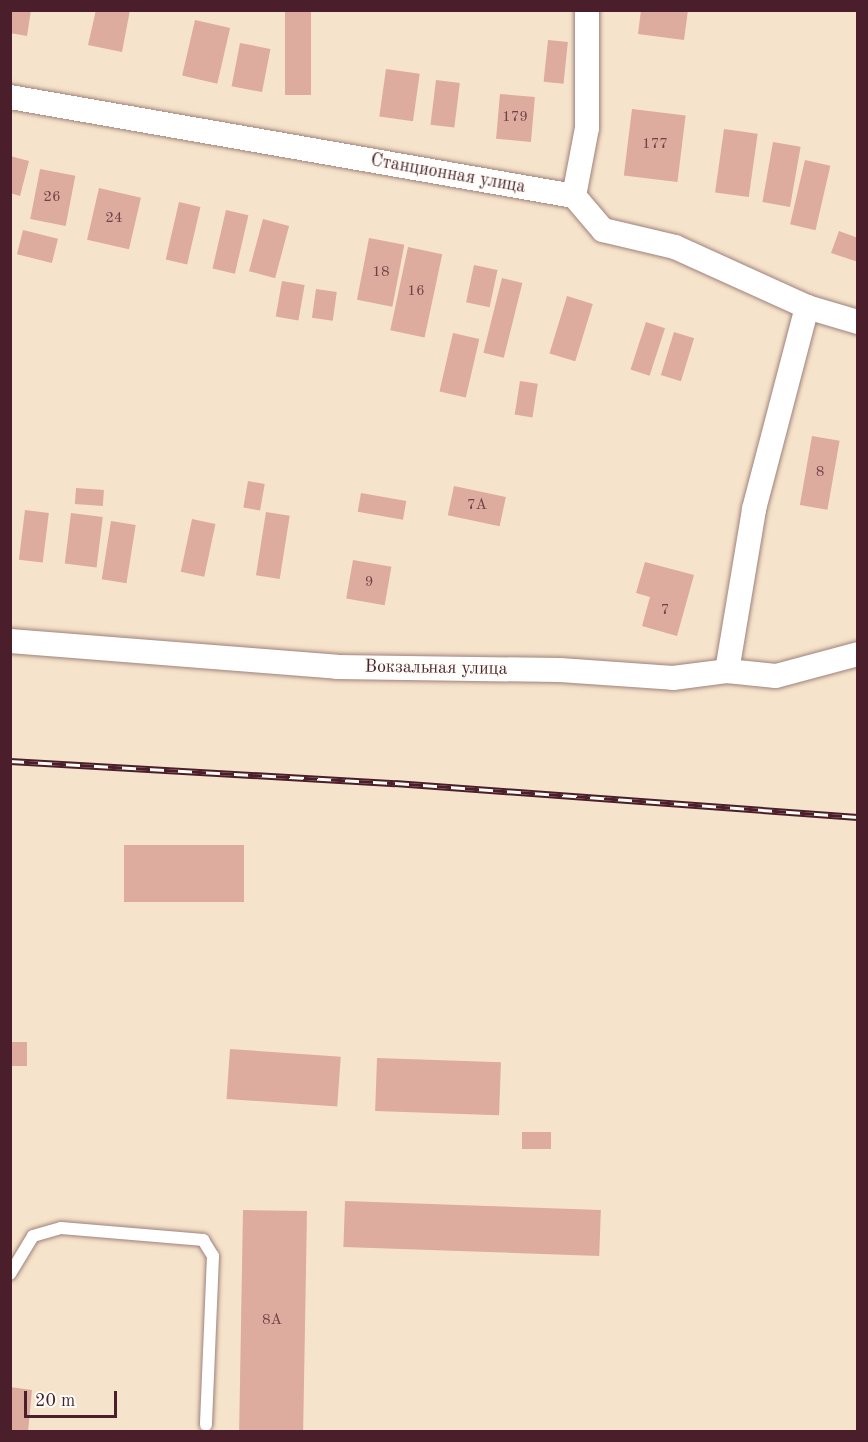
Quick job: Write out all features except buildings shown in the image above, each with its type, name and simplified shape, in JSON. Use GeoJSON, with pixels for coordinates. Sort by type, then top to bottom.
{"type":"FeatureCollection","features":[{"type":"Feature","properties":{"kind":"street"},"geometry":{"type":"LineString","coordinates":[[587,10],[587,128],[574,196],[603,230],[675,248],[807,308],[858,322]]}},
{"type":"Feature","properties":{"kind":"street","name":"Станционная улица"},"geometry":{"type":"LineString","coordinates":[[10,97],[574,196]]}},
{"type":"Feature","properties":{"kind":"street"},"geometry":{"type":"LineString","coordinates":[[727,671],[754,508],[807,308]]}},
{"type":"Feature","properties":{"kind":"street","name":"Вокзальная улица"},"geometry":{"type":"LineString","coordinates":[[10,641],[337,667],[560,670],[673,678],[727,671],[776,676],[858,654]]}},
{"type":"Feature","properties":{"kind":"lane"},"geometry":{"type":"LineString","coordinates":[[10,1274],[33,1236],[61,1228],[203,1240],[213,1256],[206,1425]]}},
{"type":"Feature","properties":{"kind":"railway"},"geometry":{"type":"LineString","coordinates":[[10,761],[395,783],[858,817]]}}]}
